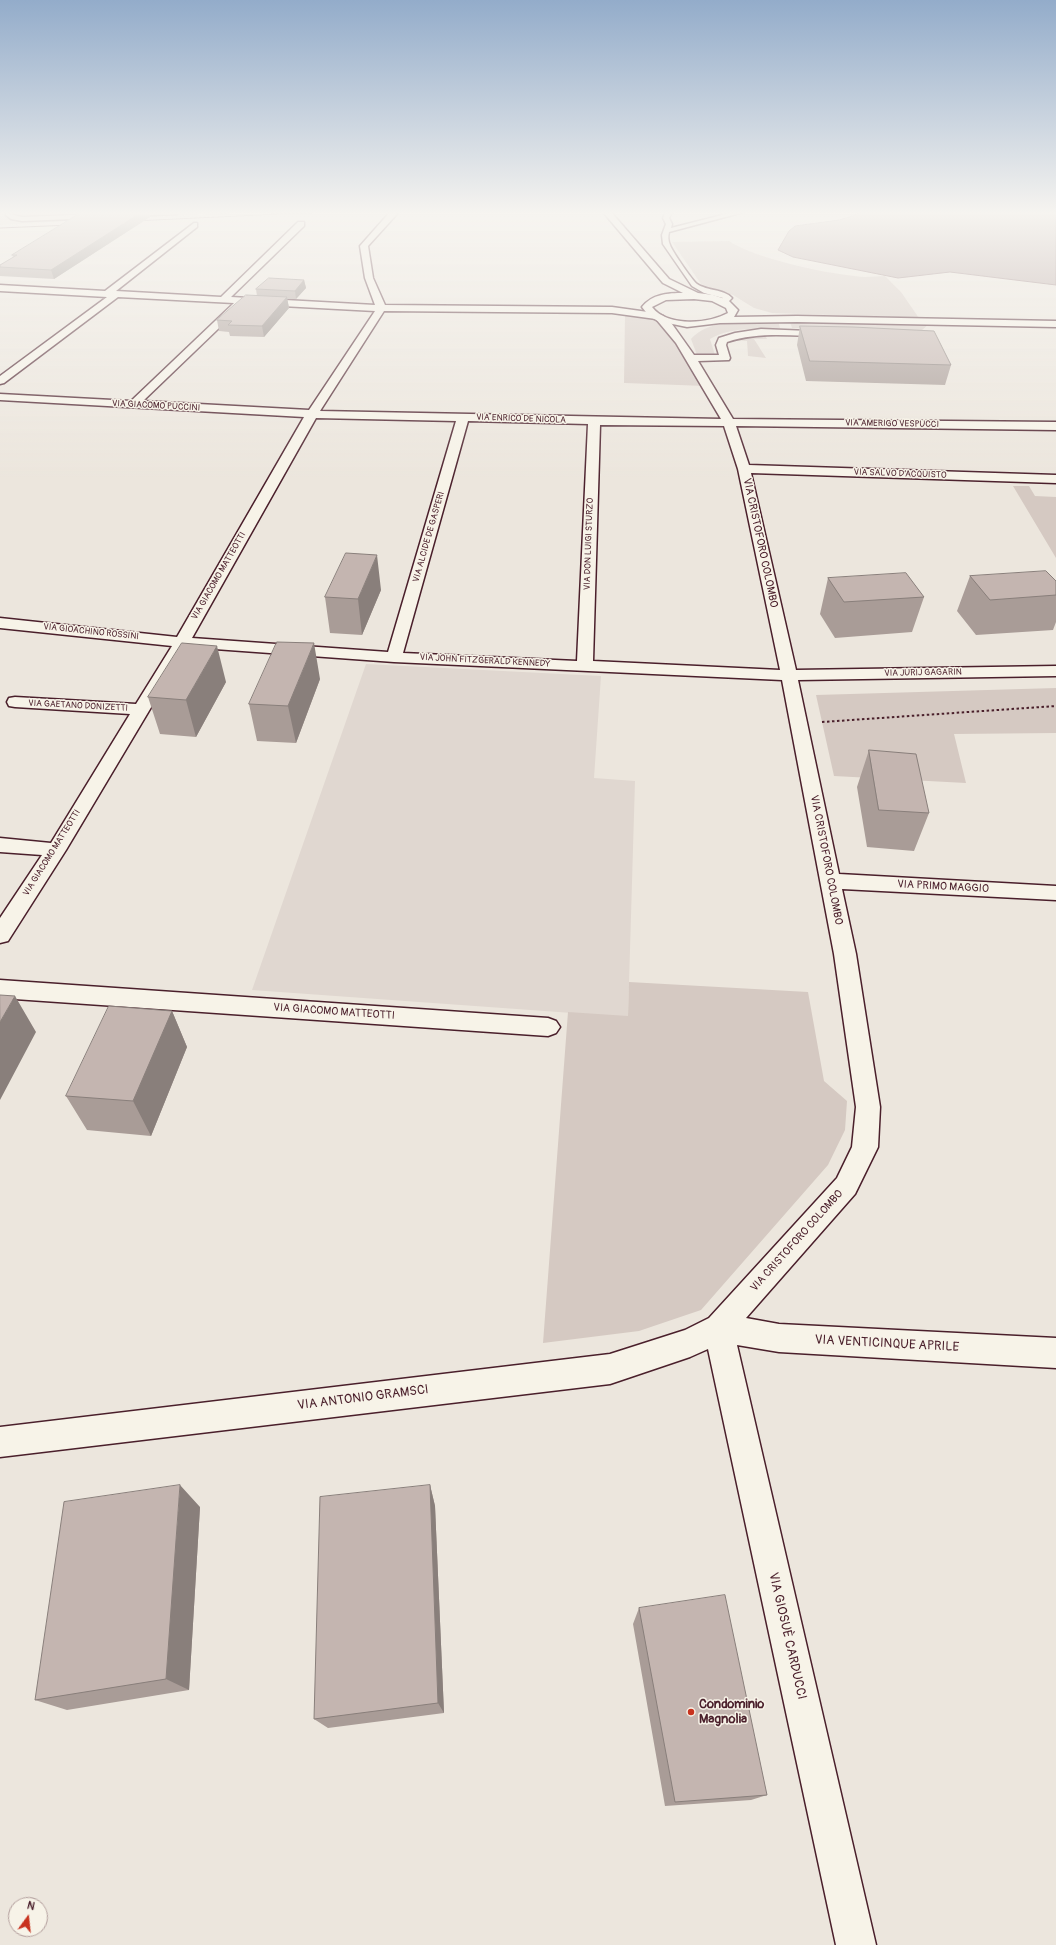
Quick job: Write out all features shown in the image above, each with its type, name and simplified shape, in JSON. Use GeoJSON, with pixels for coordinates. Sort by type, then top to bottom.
{"type":"FeatureCollection","features":[{"type":"Feature","properties":{"kind":"street"},"geometry":{"type":"LineString","coordinates":[[0,381],[101,303]]}},
{"type":"Feature","properties":{"kind":"street"},"geometry":{"type":"LineString","coordinates":[[134,404],[240,303]]}},
{"type":"Feature","properties":{"kind":"street"},"geometry":{"type":"LineString","coordinates":[[277,303],[381,308],[612,310],[658,317],[684,323],[721,320],[797,318]]}},
{"type":"Feature","properties":{"kind":"street"},"geometry":{"type":"LineString","coordinates":[[379,303],[381,308]]}},
{"type":"Feature","properties":{"kind":"street"},"geometry":{"type":"LineString","coordinates":[[612,310],[647,303]]}},
{"type":"Feature","properties":{"kind":"street"},"geometry":{"type":"LineString","coordinates":[[653,303],[647,307],[649,312],[658,317]]}},
{"type":"Feature","properties":{"kind":"street"},"geometry":{"type":"LineString","coordinates":[[723,303],[764,316],[1056,324]]}},
{"type":"Feature","properties":{"kind":"street"},"geometry":{"type":"LineString","coordinates":[[721,320],[732,314],[733,310],[727,304]]}},
{"type":"Feature","properties":{"kind":"street","name":"VIA GIACOMO MATTEOTTI"},"geometry":{"type":"LineString","coordinates":[[0,935],[56,850],[182,642],[312,414],[381,308]]}},
{"type":"Feature","properties":{"kind":"street","name":"VIA CRISTOFORO COLOMBO"},"geometry":{"type":"LineString","coordinates":[[658,317],[669,326],[729,422],[744,469],[789,675],[831,881],[845,954],[868,1107],[865,1147],[846,1186],[719,1328]]}},
{"type":"Feature","properties":{"kind":"street"},"geometry":{"type":"LineString","coordinates":[[698,323],[688,330],[685,350],[725,358],[721,345],[723,340],[731,336],[772,333],[842,335]]}},
{"type":"Feature","properties":{"kind":"street","name":"VIA GIACOMO PUCCINI"},"geometry":{"type":"LineString","coordinates":[[2,399],[134,404],[312,414]]}},
{"type":"Feature","properties":{"kind":"street","name":"VIA ENRICO DE NICOLA"},"geometry":{"type":"LineString","coordinates":[[312,414],[594,421],[729,422]]}},
{"type":"Feature","properties":{"kind":"street","name":"VIA ALCIDE DE GASPERI"},"geometry":{"type":"LineString","coordinates":[[394,657],[463,417]]}},
{"type":"Feature","properties":{"kind":"street","name":"VIA DON LUIGI STURZO"},"geometry":{"type":"LineString","coordinates":[[585,666],[594,421]]}},
{"type":"Feature","properties":{"kind":"street","name":"VIA AMERIGO VESPUCCI"},"geometry":{"type":"LineString","coordinates":[[729,422],[1056,426]]}},
{"type":"Feature","properties":{"kind":"street","name":"VIA SALVO D’ACQUISTO"},"geometry":{"type":"LineString","coordinates":[[744,469],[1056,479]]}},
{"type":"Feature","properties":{"kind":"street","name":"VIA GIOACHINO ROSSINI"},"geometry":{"type":"LineString","coordinates":[[0,623],[182,642]]}},
{"type":"Feature","properties":{"kind":"street","name":"VIA JOHN FITZGERALD KENNEDY"},"geometry":{"type":"LineString","coordinates":[[182,642],[394,657],[789,675]]}},
{"type":"Feature","properties":{"kind":"street","name":"VIA JURIJ GAGARIN"},"geometry":{"type":"LineString","coordinates":[[789,675],[1056,671]]}},
{"type":"Feature","properties":{"kind":"street","name":"VIA GAETANO DONIZETTI"},"geometry":{"type":"LineString","coordinates":[[15,702],[141,709]]}},
{"type":"Feature","properties":{"kind":"street"},"geometry":{"type":"LineString","coordinates":[[0,845],[56,850]]}},
{"type":"Feature","properties":{"kind":"street","name":"VIA PRIMO MAGGIO"},"geometry":{"type":"LineString","coordinates":[[831,881],[1056,893]]}},
{"type":"Feature","properties":{"kind":"street","name":"VIA GIACOMO MATTEOTTI"},"geometry":{"type":"LineString","coordinates":[[0,989],[548,1027]]}},
{"type":"Feature","properties":{"kind":"street","name":"VIA VENTICINQUE APRILE"},"geometry":{"type":"LineString","coordinates":[[719,1328],[779,1338],[1056,1353]]}},
{"type":"Feature","properties":{"kind":"street","name":"VIA ANTONIO GRAMSCI"},"geometry":{"type":"LineString","coordinates":[[0,1442],[610,1369],[690,1343],[719,1328]]}},
{"type":"Feature","properties":{"kind":"street","name":"VIA GIOSUÈ CARDUCCI"},"geometry":{"type":"LineString","coordinates":[[719,1328],[726,1366],[856,1945]]}},
{"type":"Feature","properties":{"kind":"path"},"geometry":{"type":"LineString","coordinates":[[799,723],[1056,706]]}},
{"type":"Feature","properties":{"kind":"shaded area"},"geometry":{"type":"Polygon","coordinates":[[[746,303],[908,303],[919,318],[772,313],[754,308],[746,303]]]}},
{"type":"Feature","properties":{"kind":"shaded area"},"geometry":{"type":"Polygon","coordinates":[[[628,314],[655,319],[667,327],[705,386],[624,383],[625,315],[628,314]]]}},
{"type":"Feature","properties":{"kind":"shaded area"},"geometry":{"type":"Polygon","coordinates":[[[742,321],[778,321],[780,328],[744,329],[727,332],[710,339],[715,355],[697,355],[691,339],[696,334],[702,330],[721,324],[742,321]]]}},
{"type":"Feature","properties":{"kind":"shaded area"},"geometry":{"type":"Polygon","coordinates":[[[790,322],[929,324],[921,331],[792,328],[790,322]]]}},
{"type":"Feature","properties":{"kind":"shaded area"},"geometry":{"type":"Polygon","coordinates":[[[765,335],[767,339],[754,339],[766,358],[748,356],[747,341],[733,340],[765,335]]]}},
{"type":"Feature","properties":{"kind":"shaded area"},"geometry":{"type":"Polygon","coordinates":[[[1013,486],[1029,486],[1035,496],[1056,497],[1056,558],[1013,486]]]}},
{"type":"Feature","properties":{"kind":"shaded area"},"geometry":{"type":"Polygon","coordinates":[[[366,664],[601,676],[594,778],[635,781],[628,1017],[252,990],[366,664]]]}},
{"type":"Feature","properties":{"kind":"shaded area"},"geometry":{"type":"Polygon","coordinates":[[[1056,688],[1056,733],[954,734],[966,783],[834,776],[816,695],[1056,688]]]}},
{"type":"Feature","properties":{"kind":"shaded area"},"geometry":{"type":"Polygon","coordinates":[[[629,982],[808,992],[824,1081],[847,1101],[845,1130],[828,1165],[701,1310],[639,1331],[543,1343],[568,1012],[628,1016],[629,982]]]}},
{"type":"Feature","properties":{"kind":"building"},"geometry":{"type":"Polygon","coordinates":[[[237,303],[282,303],[262,326],[228,325],[232,321],[217,320],[237,303]]]}},
{"type":"Feature","properties":{"kind":"building"},"geometry":{"type":"Polygon","coordinates":[[[800,326],[934,331],[951,365],[810,361],[800,326]]]}},
{"type":"Feature","properties":{"kind":"building"},"geometry":{"type":"Polygon","coordinates":[[[346,553],[377,555],[358,599],[325,597],[346,553]]]}},
{"type":"Feature","properties":{"kind":"building"},"geometry":{"type":"Polygon","coordinates":[[[1046,571],[1056,581],[1056,595],[990,600],[970,576],[1046,571]]]}},
{"type":"Feature","properties":{"kind":"building"},"geometry":{"type":"Polygon","coordinates":[[[906,573],[924,597],[844,602],[828,578],[906,573]]]}},
{"type":"Feature","properties":{"kind":"building"},"geometry":{"type":"Polygon","coordinates":[[[277,642],[314,643],[288,706],[249,704],[277,642]]]}},
{"type":"Feature","properties":{"kind":"building"},"geometry":{"type":"Polygon","coordinates":[[[182,643],[217,646],[186,700],[148,697],[182,643]]]}},
{"type":"Feature","properties":{"kind":"building"},"geometry":{"type":"Polygon","coordinates":[[[869,750],[916,754],[929,813],[879,810],[869,750]]]}},
{"type":"Feature","properties":{"kind":"building"},"geometry":{"type":"Polygon","coordinates":[[[0,995],[15,996],[0,1022],[0,995]]]}},
{"type":"Feature","properties":{"kind":"building"},"geometry":{"type":"Polygon","coordinates":[[[109,1006],[172,1011],[133,1101],[66,1096],[109,1006]]]}},
{"type":"Feature","properties":{"kind":"building"},"geometry":{"type":"Polygon","coordinates":[[[180,1485],[166,1679],[35,1700],[64,1502],[180,1485]]]}},
{"type":"Feature","properties":{"kind":"building"},"geometry":{"type":"Polygon","coordinates":[[[430,1485],[438,1703],[314,1719],[320,1497],[430,1485]]]}},
{"type":"Feature","properties":{"kind":"building","name":"Condominio Magnolia"},"geometry":{"type":"Polygon","coordinates":[[[725,1595],[767,1795],[675,1802],[639,1608],[725,1595]]]}},
{"type":"Feature","properties":{"kind":"place","name":"Condominio Magnolia"},"geometry":{"type":"Point","coordinates":[691,1712]}}]}
